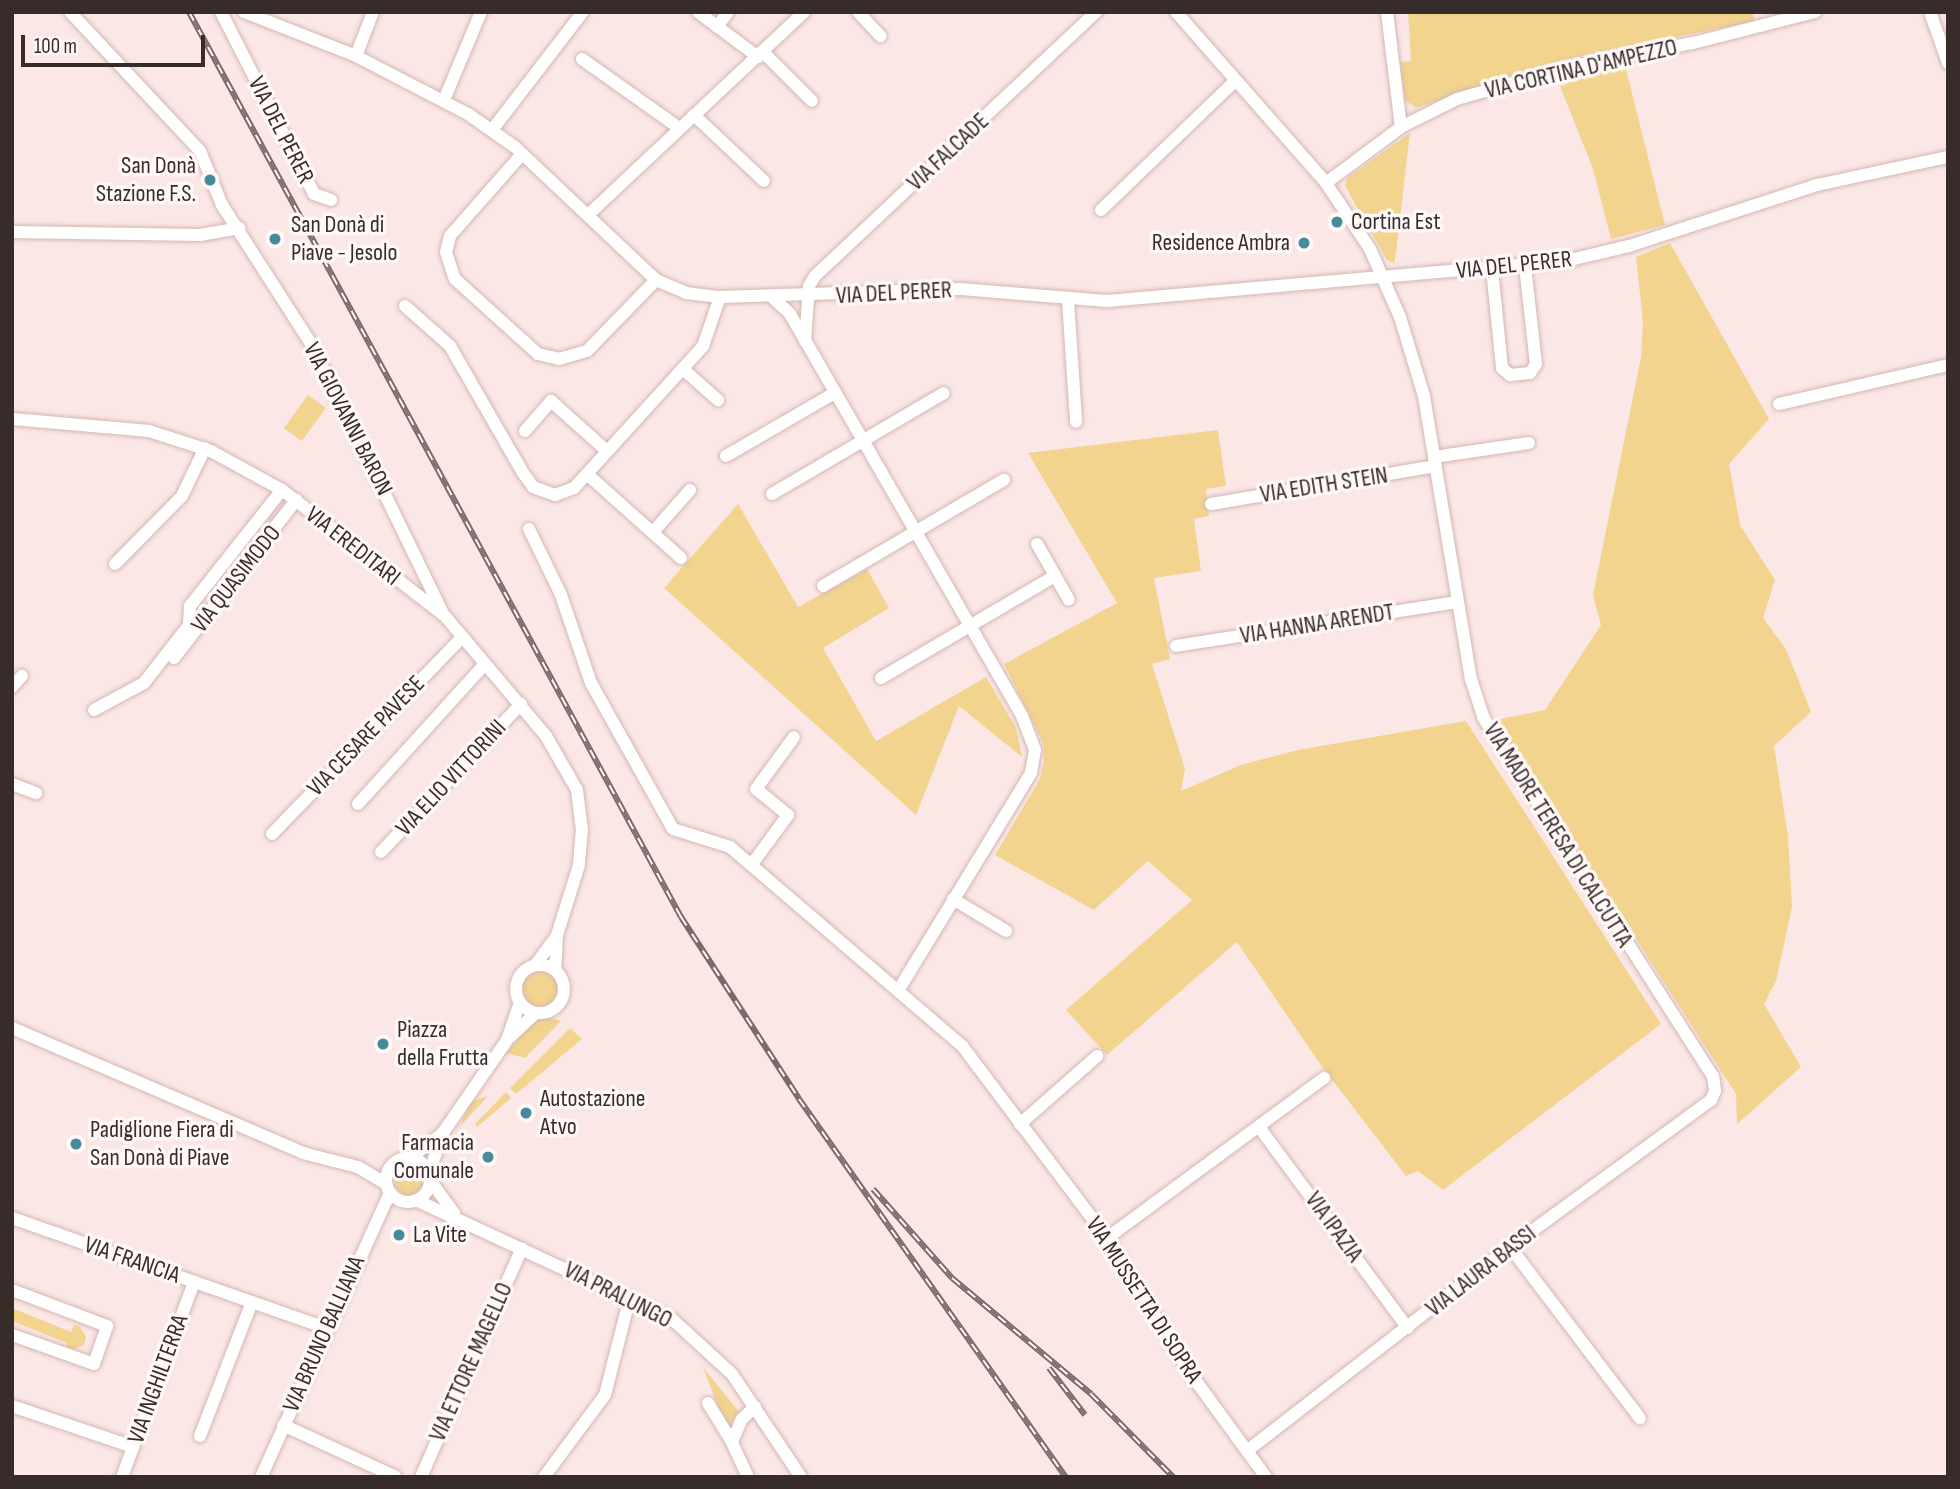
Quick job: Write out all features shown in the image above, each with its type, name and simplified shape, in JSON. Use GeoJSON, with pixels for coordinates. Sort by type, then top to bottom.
{"type":"FeatureCollection","features":[{"type":"Feature","properties":{"kind":"street","name":"VIA GIOVANNI BARON"},"geometry":{"type":"LineString","coordinates":[[70,12],[191,138],[222,205],[313,347],[445,617]]}},
{"type":"Feature","properties":{"kind":"street","name":"VIA DEL PERER"},"geometry":{"type":"LineString","coordinates":[[222,12],[314,194],[331,200]]}},
{"type":"Feature","properties":{"kind":"street","name":"VIA DEL PERER"},"geometry":{"type":"LineString","coordinates":[[244,12],[261,16],[356,56],[444,100],[492,130],[522,154],[656,279],[686,293],[720,297],[961,289],[1068,300],[1107,301],[1381,275],[1525,266],[1592,256],[1817,185],[1948,157]]}},
{"type":"Feature","properties":{"kind":"street"},"geometry":{"type":"LineString","coordinates":[[356,56],[373,12]]}},
{"type":"Feature","properties":{"kind":"street"},"geometry":{"type":"LineString","coordinates":[[444,100],[481,12]]}},
{"type":"Feature","properties":{"kind":"street"},"geometry":{"type":"LineString","coordinates":[[492,130],[583,12]]}},
{"type":"Feature","properties":{"kind":"street"},"geometry":{"type":"LineString","coordinates":[[698,12],[761,55],[812,101]]}},
{"type":"Feature","properties":{"kind":"street"},"geometry":{"type":"LineString","coordinates":[[717,27],[728,12]]}},
{"type":"Feature","properties":{"kind":"street"},"geometry":{"type":"LineString","coordinates":[[588,215],[804,12]]}},
{"type":"Feature","properties":{"kind":"street"},"geometry":{"type":"LineString","coordinates":[[858,12],[880,36]]}},
{"type":"Feature","properties":{"kind":"street","name":"VIA FALCADE"},"geometry":{"type":"LineString","coordinates":[[810,296],[815,276],[1096,12]]}},
{"type":"Feature","properties":{"kind":"street"},"geometry":{"type":"LineString","coordinates":[[1175,12],[1326,183],[1360,230],[1381,275]]}},
{"type":"Feature","properties":{"kind":"street"},"geometry":{"type":"LineString","coordinates":[[1387,12],[1401,127]]}},
{"type":"Feature","properties":{"kind":"street","name":"VIA CORTINA D'AMPEZZO"},"geometry":{"type":"LineString","coordinates":[[1326,183],[1401,127],[1457,99],[1501,86],[1815,12]]}},
{"type":"Feature","properties":{"kind":"street"},"geometry":{"type":"LineString","coordinates":[[1930,12],[1948,63]]}},
{"type":"Feature","properties":{"kind":"street"},"geometry":{"type":"LineString","coordinates":[[582,59],[680,128]]}},
{"type":"Feature","properties":{"kind":"street"},"geometry":{"type":"LineString","coordinates":[[1101,210],[1234,81]]}},
{"type":"Feature","properties":{"kind":"street"},"geometry":{"type":"LineString","coordinates":[[695,115],[764,181]]}},
{"type":"Feature","properties":{"kind":"street"},"geometry":{"type":"LineString","coordinates":[[522,154],[450,236],[446,251],[455,279],[538,354],[559,359],[587,351],[656,279]]}},
{"type":"Feature","properties":{"kind":"street"},"geometry":{"type":"LineString","coordinates":[[12,232],[200,234],[239,228]]}},
{"type":"Feature","properties":{"kind":"street"},"geometry":{"type":"LineString","coordinates":[[1493,269],[1502,368],[1510,376],[1530,373],[1536,365],[1525,266]]}},
{"type":"Feature","properties":{"kind":"street","name":"VIA MADRE TERESA DI CALCUTTA"},"geometry":{"type":"LineString","coordinates":[[1381,275],[1412,351],[1435,462],[1458,602],[1483,717],[1713,1076],[1715,1091]]}},
{"type":"Feature","properties":{"kind":"street"},"geometry":{"type":"LineString","coordinates":[[771,296],[790,314],[833,394],[1022,716],[1035,758],[1031,773],[899,989]]}},
{"type":"Feature","properties":{"kind":"street"},"geometry":{"type":"LineString","coordinates":[[805,341],[810,296]]}},
{"type":"Feature","properties":{"kind":"street"},"geometry":{"type":"LineString","coordinates":[[405,306],[450,346],[533,487],[545,494],[564,494],[587,474],[704,346],[720,297]]}},
{"type":"Feature","properties":{"kind":"street"},"geometry":{"type":"LineString","coordinates":[[1068,300],[1076,422]]}},
{"type":"Feature","properties":{"kind":"street"},"geometry":{"type":"LineString","coordinates":[[1779,404],[1948,365]]}},
{"type":"Feature","properties":{"kind":"street"},"geometry":{"type":"LineString","coordinates":[[682,369],[718,400]]}},
{"type":"Feature","properties":{"kind":"street"},"geometry":{"type":"LineString","coordinates":[[772,494],[944,393]]}},
{"type":"Feature","properties":{"kind":"street"},"geometry":{"type":"LineString","coordinates":[[726,456],[833,394]]}},
{"type":"Feature","properties":{"kind":"street"},"geometry":{"type":"LineString","coordinates":[[525,431],[551,401],[607,451]]}},
{"type":"Feature","properties":{"kind":"street","name":"VIA EREDITARI"},"geometry":{"type":"LineString","coordinates":[[12,419],[149,431],[205,448],[282,490],[445,617],[460,639],[521,704],[568,772],[581,808],[579,865],[557,935],[555,970],[564,985],[562,999],[551,1010],[536,1013],[507,1040],[442,1135],[429,1177]]}},
{"type":"Feature","properties":{"kind":"street","name":"VIA EDITH STEIN"},"geometry":{"type":"LineString","coordinates":[[1211,504],[1529,443]]}},
{"type":"Feature","properties":{"kind":"street"},"geometry":{"type":"LineString","coordinates":[[115,564],[182,496],[205,448]]}},
{"type":"Feature","properties":{"kind":"street"},"geometry":{"type":"LineString","coordinates":[[587,474],[681,558]]}},
{"type":"Feature","properties":{"kind":"street"},"geometry":{"type":"LineString","coordinates":[[823,586],[1004,480]]}},
{"type":"Feature","properties":{"kind":"street"},"geometry":{"type":"LineString","coordinates":[[94,710],[144,683],[189,625],[190,606],[282,490]]}},
{"type":"Feature","properties":{"kind":"street"},"geometry":{"type":"LineString","coordinates":[[653,532],[690,491]]}},
{"type":"Feature","properties":{"kind":"street","name":"VIA QUASIMODO"},"geometry":{"type":"LineString","coordinates":[[174,658],[296,500]]}},
{"type":"Feature","properties":{"kind":"street","name":"VIA MUSSETTA DI SOPRA"},"geometry":{"type":"LineString","coordinates":[[529,529],[561,595],[591,683],[673,829],[730,847],[899,989],[963,1047],[1107,1238],[1193,1377],[1266,1477]]}},
{"type":"Feature","properties":{"kind":"street"},"geometry":{"type":"LineString","coordinates":[[1037,544],[1069,600]]}},
{"type":"Feature","properties":{"kind":"street"},"geometry":{"type":"LineString","coordinates":[[881,678],[967,623],[1055,576]]}},
{"type":"Feature","properties":{"kind":"street","name":"VIA HANNA ARENDT"},"geometry":{"type":"LineString","coordinates":[[1176,646],[1458,602]]}},
{"type":"Feature","properties":{"kind":"street","name":"VIA CESARE PAVESE"},"geometry":{"type":"LineString","coordinates":[[272,834],[460,639]]}},
{"type":"Feature","properties":{"kind":"street"},"geometry":{"type":"LineString","coordinates":[[358,804],[485,664]]}},
{"type":"Feature","properties":{"kind":"street"},"geometry":{"type":"LineString","coordinates":[[12,687],[22,676]]}},
{"type":"Feature","properties":{"kind":"street","name":"VIA ELIO VITTORINI"},"geometry":{"type":"LineString","coordinates":[[380,852],[521,704]]}},
{"type":"Feature","properties":{"kind":"street"},"geometry":{"type":"LineString","coordinates":[[752,864],[788,816],[756,789],[794,737]]}},
{"type":"Feature","properties":{"kind":"street"},"geometry":{"type":"LineString","coordinates":[[12,783],[36,793]]}},
{"type":"Feature","properties":{"kind":"street"},"geometry":{"type":"LineString","coordinates":[[953,899],[1006,930]]}},
{"type":"Feature","properties":{"kind":"street","name":"VIA EREDITARI"},"geometry":{"type":"LineString","coordinates":[[507,1040],[520,1003],[516,982],[535,965],[557,935]]}},
{"type":"Feature","properties":{"kind":"street"},"geometry":{"type":"LineString","coordinates":[[535,965],[555,970]]}},
{"type":"Feature","properties":{"kind":"street"},"geometry":{"type":"LineString","coordinates":[[520,1003],[536,1013]]}},
{"type":"Feature","properties":{"kind":"street","name":"VIA PRALUNGO"},"geometry":{"type":"LineString","coordinates":[[12,1028],[303,1153],[358,1167],[393,1164],[410,1158],[423,1164],[456,1216]]}},
{"type":"Feature","properties":{"kind":"street"},"geometry":{"type":"LineString","coordinates":[[1020,1125],[1097,1056]]}},
{"type":"Feature","properties":{"kind":"street"},"geometry":{"type":"LineString","coordinates":[[1107,1238],[1324,1078]]}},
{"type":"Feature","properties":{"kind":"street","name":"VIA LAURA BASSI"},"geometry":{"type":"LineString","coordinates":[[1247,1451],[1510,1247],[1711,1100],[1715,1091]]}},
{"type":"Feature","properties":{"kind":"street","name":"VIA IPAZIA"},"geometry":{"type":"LineString","coordinates":[[1259,1127],[1408,1328]]}},
{"type":"Feature","properties":{"kind":"street","name":"VIA EREDITARI"},"geometry":{"type":"LineString","coordinates":[[410,1158],[442,1135]]}},
{"type":"Feature","properties":{"kind":"street"},"geometry":{"type":"LineString","coordinates":[[388,1188],[393,1164]]}},
{"type":"Feature","properties":{"kind":"street","name":"VIA PRALUNGO"},"geometry":{"type":"LineString","coordinates":[[358,1167],[403,1201],[416,1200],[456,1216],[630,1297],[673,1320],[701,1342],[755,1407],[801,1477]]}},
{"type":"Feature","properties":{"kind":"street"},"geometry":{"type":"LineString","coordinates":[[416,1200],[426,1192],[429,1177]]}},
{"type":"Feature","properties":{"kind":"street","name":"VIA BRUNO BALLIANA"},"geometry":{"type":"LineString","coordinates":[[261,1477],[388,1188]]}},
{"type":"Feature","properties":{"kind":"street","name":"VIA FRANCIA"},"geometry":{"type":"LineString","coordinates":[[12,1218],[326,1328]]}},
{"type":"Feature","properties":{"kind":"street"},"geometry":{"type":"LineString","coordinates":[[1510,1247],[1640,1418]]}},
{"type":"Feature","properties":{"kind":"street","name":"VIA ETTORE MAGELLO"},"geometry":{"type":"LineString","coordinates":[[421,1477],[522,1248]]}},
{"type":"Feature","properties":{"kind":"street","name":"VIA INGHILTERRA"},"geometry":{"type":"LineString","coordinates":[[122,1477],[194,1282]]}},
{"type":"Feature","properties":{"kind":"street"},"geometry":{"type":"LineString","coordinates":[[12,1290],[107,1326],[94,1364],[12,1335]]}},
{"type":"Feature","properties":{"kind":"street"},"geometry":{"type":"LineString","coordinates":[[544,1477],[605,1395],[630,1297]]}},
{"type":"Feature","properties":{"kind":"street"},"geometry":{"type":"LineString","coordinates":[[200,1436],[252,1302]]}},
{"type":"Feature","properties":{"kind":"street"},"geometry":{"type":"LineString","coordinates":[[708,1403],[732,1442],[743,1474]]}},
{"type":"Feature","properties":{"kind":"street"},"geometry":{"type":"LineString","coordinates":[[12,1406],[133,1447]]}},
{"type":"Feature","properties":{"kind":"street"},"geometry":{"type":"LineString","coordinates":[[732,1442],[742,1419],[755,1407]]}},
{"type":"Feature","properties":{"kind":"street"},"geometry":{"type":"LineString","coordinates":[[283,1425],[396,1477]]}},
{"type":"Feature","properties":{"kind":"shaded area"},"geometry":{"type":"Polygon","coordinates":[[[1408,12],[1752,12],[1755,21],[1562,60],[1416,108],[1405,100],[1400,62],[1411,61],[1408,12]]]}},
{"type":"Feature","properties":{"kind":"shaded area"},"geometry":{"type":"Polygon","coordinates":[[[1626,69],[1665,225],[1611,239],[1593,169],[1560,86],[1566,84],[1564,78],[1626,69]]]}},
{"type":"Feature","properties":{"kind":"shaded area"},"geometry":{"type":"Polygon","coordinates":[[[1410,133],[1394,263],[1387,260],[1345,186],[1347,178],[1410,133]]]}},
{"type":"Feature","properties":{"kind":"shaded area"},"geometry":{"type":"Polygon","coordinates":[[[1670,243],[1769,419],[1729,464],[1740,525],[1775,580],[1763,618],[1786,649],[1811,712],[1774,746],[1788,836],[1792,907],[1776,981],[1764,1004],[1801,1067],[1737,1124],[1736,1094],[1495,720],[1545,710],[1601,625],[1593,595],[1641,357],[1643,322],[1636,257],[1670,243]]]}},
{"type":"Feature","properties":{"kind":"shaded area"},"geometry":{"type":"Polygon","coordinates":[[[308,395],[326,408],[302,441],[284,428],[308,395]]]}},
{"type":"Feature","properties":{"kind":"shaded area"},"geometry":{"type":"Polygon","coordinates":[[[1218,430],[1226,486],[1206,489],[1209,516],[1194,519],[1201,571],[1154,578],[1170,659],[1152,664],[1185,769],[1181,791],[1241,765],[1298,750],[1466,721],[1661,1024],[1443,1190],[1418,1171],[1406,1176],[1320,1064],[1237,942],[1107,1055],[1066,1010],[1192,900],[1148,861],[1094,910],[995,855],[1040,779],[1044,761],[1043,743],[1004,664],[1117,603],[1028,453],[1218,430]]]}},
{"type":"Feature","properties":{"kind":"shaded area"},"geometry":{"type":"Polygon","coordinates":[[[738,504],[798,607],[867,569],[889,608],[823,648],[876,741],[986,677],[1016,728],[1022,757],[959,706],[916,815],[664,588],[738,504]]]}},
{"type":"Feature","properties":{"kind":"shaded area"},"geometry":{"type":"Polygon","coordinates":[[[540,971],[553,976],[558,989],[553,1002],[540,1007],[527,1002],[522,989],[527,976],[540,971]]]}},
{"type":"Feature","properties":{"kind":"shaded area"},"geometry":{"type":"Polygon","coordinates":[[[552,1018],[561,1021],[525,1058],[506,1053],[534,1020],[552,1018]]]}},
{"type":"Feature","properties":{"kind":"shaded area"},"geometry":{"type":"Polygon","coordinates":[[[570,1028],[582,1039],[516,1094],[510,1088],[570,1028]]]}},
{"type":"Feature","properties":{"kind":"shaded area"},"geometry":{"type":"Polygon","coordinates":[[[506,1092],[511,1098],[477,1127],[475,1124],[506,1092]]]}},
{"type":"Feature","properties":{"kind":"shaded area"},"geometry":{"type":"Polygon","coordinates":[[[488,1096],[460,1126],[471,1101],[488,1096]]]}},
{"type":"Feature","properties":{"kind":"shaded area"},"geometry":{"type":"Polygon","coordinates":[[[409,1167],[419,1171],[423,1181],[419,1191],[409,1195],[399,1191],[395,1181],[399,1171],[409,1167]]]}},
{"type":"Feature","properties":{"kind":"shaded area"},"geometry":{"type":"Polygon","coordinates":[[[12,1308],[71,1332],[74,1325],[79,1326],[86,1336],[84,1345],[66,1349],[67,1343],[12,1321],[12,1308]]]}},
{"type":"Feature","properties":{"kind":"shaded area"},"geometry":{"type":"Polygon","coordinates":[[[703,1367],[739,1412],[729,1426],[724,1422],[703,1367]]]}},
{"type":"Feature","properties":{"kind":"railway"},"geometry":{"type":"LineString","coordinates":[[189,12],[681,917],[799,1099],[1066,1477]]}},
{"type":"Feature","properties":{"kind":"railway"},"geometry":{"type":"LineString","coordinates":[[873,1189],[952,1278],[1091,1394],[1173,1477]]}},
{"type":"Feature","properties":{"kind":"railway"},"geometry":{"type":"LineString","coordinates":[[1049,1368],[1085,1415]]}},
{"type":"Feature","properties":{"kind":"place","name":"San Donà Stazione F.S."},"geometry":{"type":"Point","coordinates":[210,180]}},
{"type":"Feature","properties":{"kind":"place","name":"Cortina Est"},"geometry":{"type":"Point","coordinates":[1337,222]}},
{"type":"Feature","properties":{"kind":"place","name":"San Donà di Piave - Jesolo"},"geometry":{"type":"Point","coordinates":[275,239]}},
{"type":"Feature","properties":{"kind":"place","name":"Residence Ambra"},"geometry":{"type":"Point","coordinates":[1304,243]}},
{"type":"Feature","properties":{"kind":"place","name":"Piazza della Frutta"},"geometry":{"type":"Point","coordinates":[383,1044]}},
{"type":"Feature","properties":{"kind":"place","name":"Autostazione Atvo"},"geometry":{"type":"Point","coordinates":[526,1113]}},
{"type":"Feature","properties":{"kind":"place","name":"Padiglione Fiera di San Donà di Piave"},"geometry":{"type":"Point","coordinates":[76,1144]}},
{"type":"Feature","properties":{"kind":"place","name":"Farmacia Comunale"},"geometry":{"type":"Point","coordinates":[488,1157]}},
{"type":"Feature","properties":{"kind":"place","name":"La Vite"},"geometry":{"type":"Point","coordinates":[399,1235]}}]}
